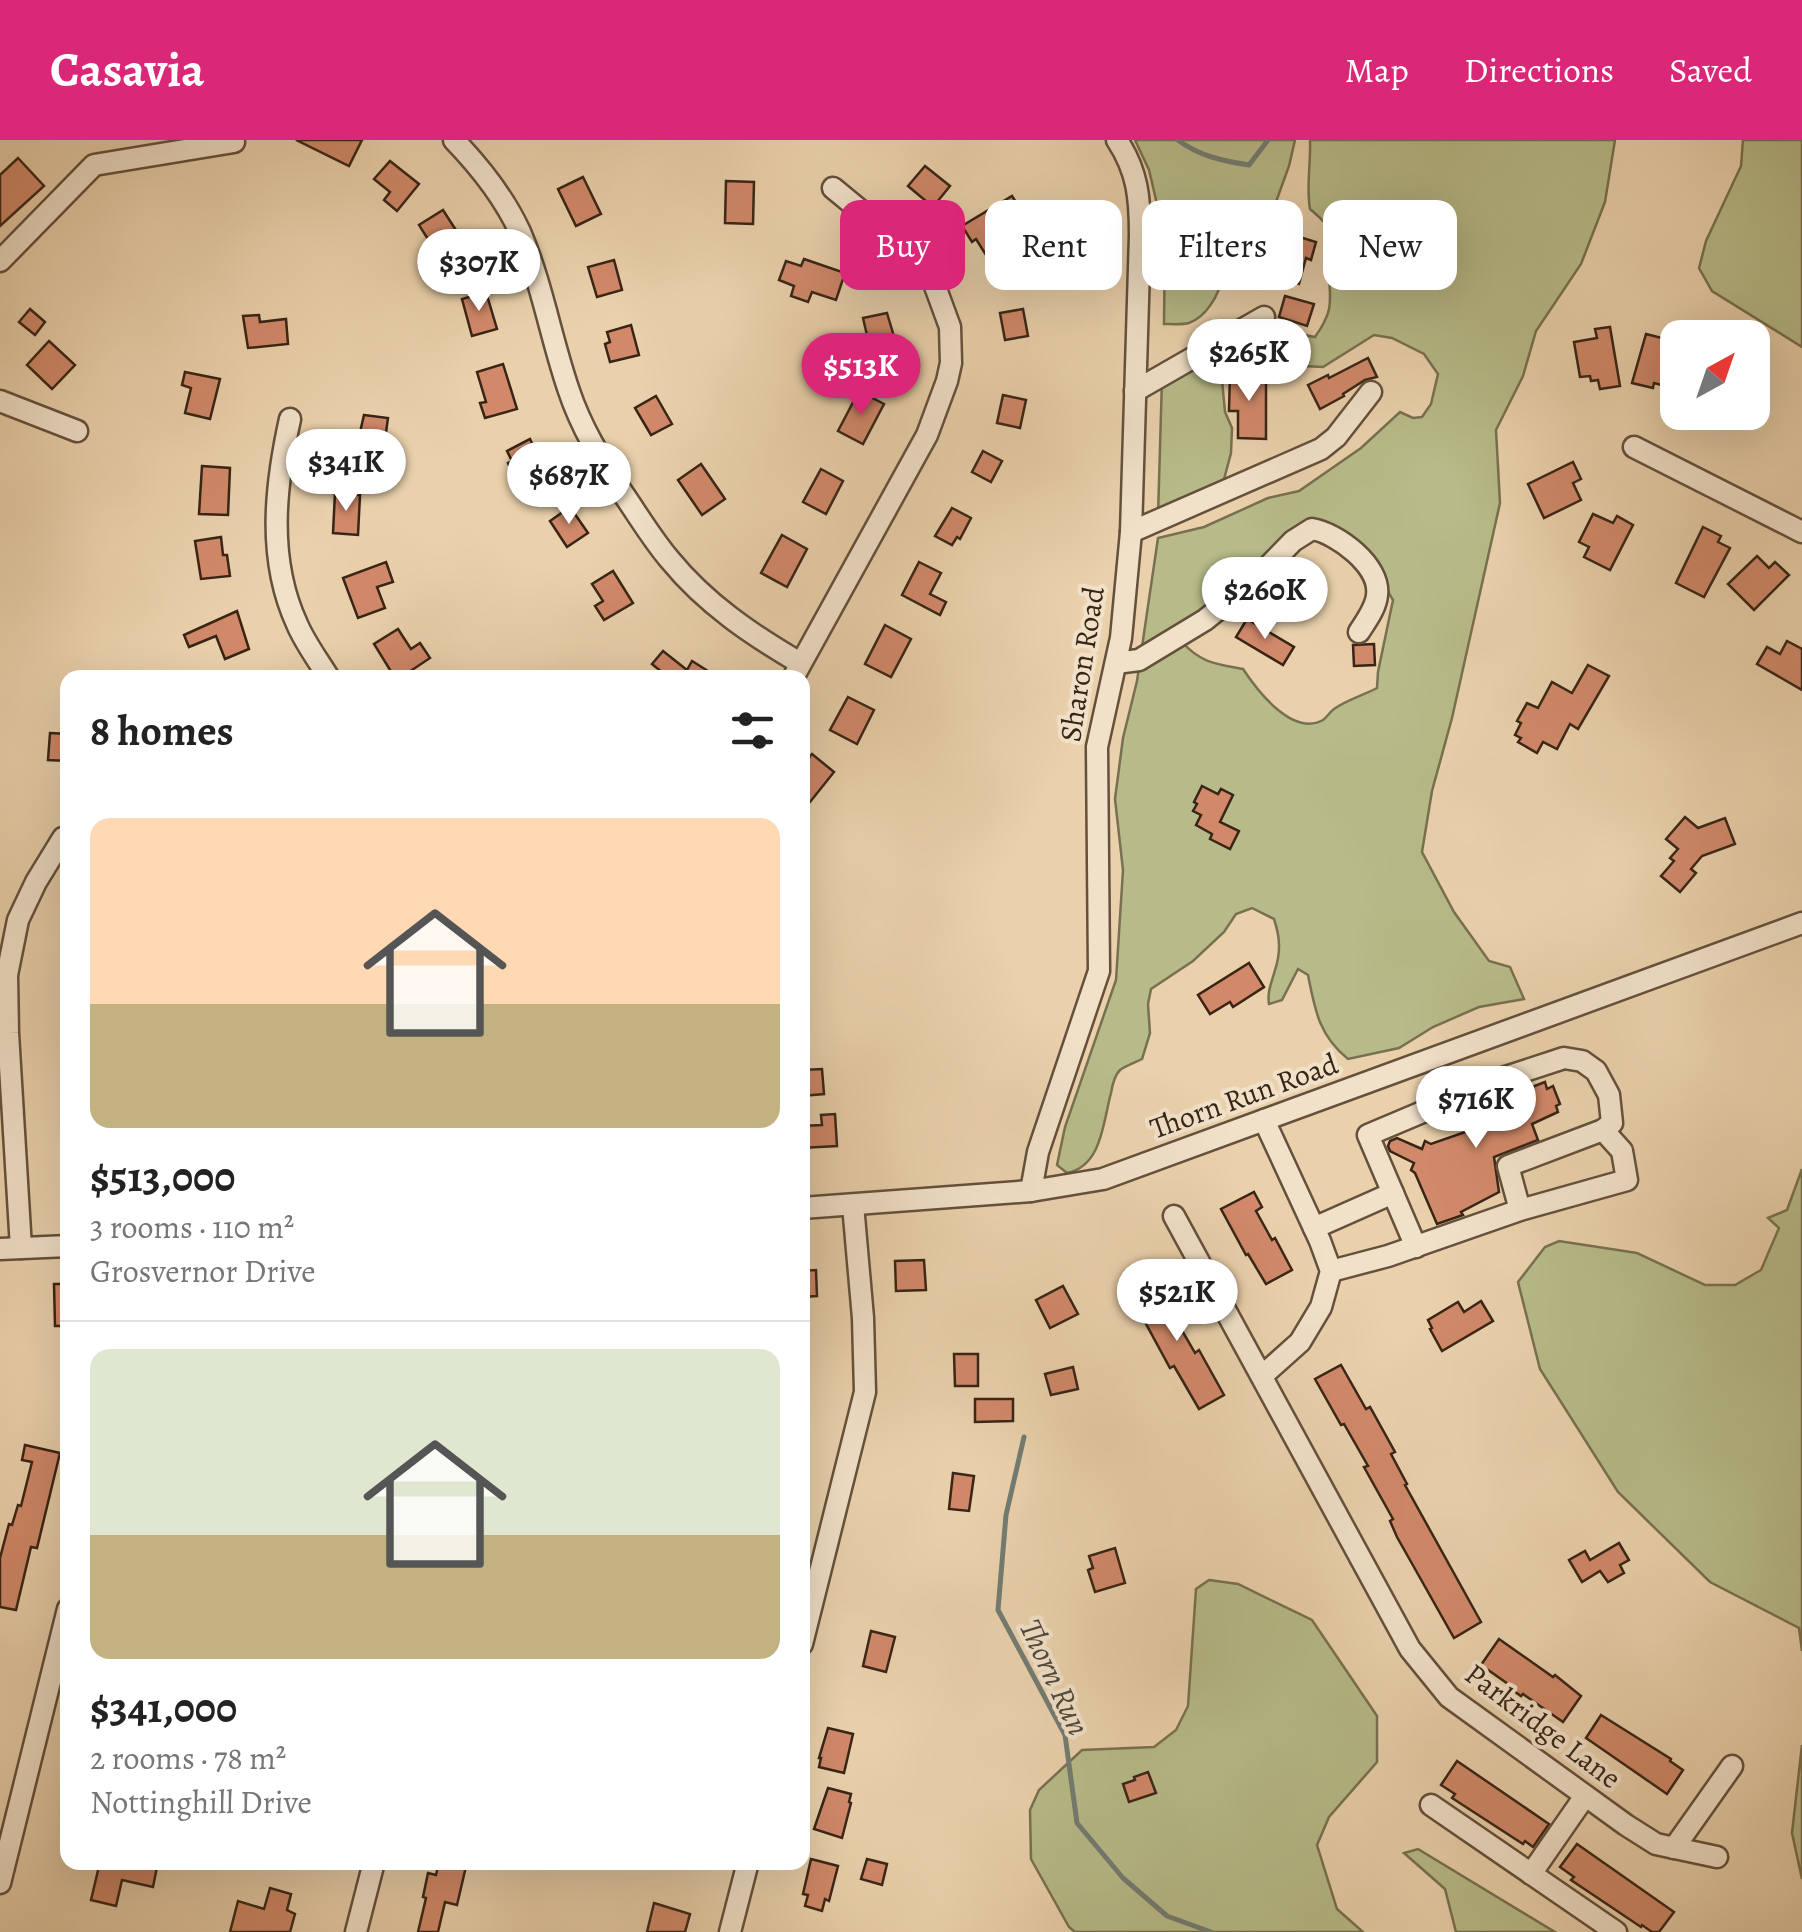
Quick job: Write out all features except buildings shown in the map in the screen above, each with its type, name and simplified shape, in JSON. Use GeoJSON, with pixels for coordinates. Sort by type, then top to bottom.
{"type":"FeatureCollection","features":[{"type":"Feature","properties":{"kind":"street"},"geometry":{"type":"LineString","coordinates":[[454,140],[489,179],[520,231],[570,396],[624,494],[687,580],[797,670],[926,435],[951,363],[950,327],[932,278],[907,249],[834,188]]}},
{"type":"Feature","properties":{"kind":"street","name":"Sharon Road"},"geometry":{"type":"LineString","coordinates":[[1031,1191],[1042,1140],[1100,970],[1097,747],[1121,638],[1131,532],[1140,195],[1117,140]]}},
{"type":"Feature","properties":{"kind":"street"},"geometry":{"type":"LineString","coordinates":[[0,261],[94,165],[234,142]]}},
{"type":"Feature","properties":{"kind":"street"},"geometry":{"type":"LineString","coordinates":[[1135,390],[1264,316]]}},
{"type":"Feature","properties":{"kind":"street"},"geometry":{"type":"LineString","coordinates":[[1131,532],[1321,449],[1336,438],[1371,392]]}},
{"type":"Feature","properties":{"kind":"street"},"geometry":{"type":"LineString","coordinates":[[0,401],[76,431]]}},
{"type":"Feature","properties":{"kind":"street"},"geometry":{"type":"LineString","coordinates":[[290,419],[278,498],[278,564],[297,625],[324,670]]}},
{"type":"Feature","properties":{"kind":"street"},"geometry":{"type":"LineString","coordinates":[[1634,446],[1802,532]]}},
{"type":"Feature","properties":{"kind":"street"},"geometry":{"type":"LineString","coordinates":[[1116,662],[1139,660],[1205,620],[1256,579],[1292,541],[1312,529],[1343,541],[1373,576],[1378,590],[1376,602],[1359,632]]}},
{"type":"Feature","properties":{"kind":"street"},"geometry":{"type":"LineString","coordinates":[[60,843],[18,920],[6,975],[10,1248],[60,1246]]}},
{"type":"Feature","properties":{"kind":"street","name":"Thorn Run Road"},"geometry":{"type":"LineString","coordinates":[[810,1208],[1031,1191],[1103,1179],[1802,923]]}},
{"type":"Feature","properties":{"kind":"street"},"geometry":{"type":"LineString","coordinates":[[1416,1246],[1368,1135],[1479,1088],[1564,1058],[1582,1061],[1596,1071],[1609,1095],[1612,1123],[1603,1130],[1508,1166],[1520,1210]]}},
{"type":"Feature","properties":{"kind":"street"},"geometry":{"type":"LineString","coordinates":[[1262,1376],[1300,1342],[1321,1306],[1331,1271],[1264,1120]]}},
{"type":"Feature","properties":{"kind":"street"},"geometry":{"type":"LineString","coordinates":[[1331,1271],[1627,1180],[1622,1151],[1603,1130]]}},
{"type":"Feature","properties":{"kind":"street"},"geometry":{"type":"LineString","coordinates":[[1314,1228],[1393,1193]]}},
{"type":"Feature","properties":{"kind":"street"},"geometry":{"type":"LineString","coordinates":[[810,1611],[864,1392],[863,1318],[853,1205]]}},
{"type":"Feature","properties":{"kind":"street","name":"Parkridge Lane"},"geometry":{"type":"LineString","coordinates":[[1174,1216],[1410,1648],[1449,1697],[1656,1844],[1717,1857]]}},
{"type":"Feature","properties":{"kind":"street"},"geometry":{"type":"LineString","coordinates":[[0,1882],[60,1641]]}},
{"type":"Feature","properties":{"kind":"street"},"geometry":{"type":"LineString","coordinates":[[1674,1848],[1732,1766]]}},
{"type":"Feature","properties":{"kind":"street"},"geometry":{"type":"LineString","coordinates":[[1531,1874],[1585,1796]]}},
{"type":"Feature","properties":{"kind":"street"},"geometry":{"type":"LineString","coordinates":[[1430,1804],[1616,1932]]}},
{"type":"Feature","properties":{"kind":"street"},"geometry":{"type":"LineString","coordinates":[[356,1932],[372,1870]]}},
{"type":"Feature","properties":{"kind":"street"},"geometry":{"type":"LineString","coordinates":[[730,1932],[746,1870]]}},
{"type":"Feature","properties":{"kind":"green space"},"geometry":{"type":"Polygon","coordinates":[[[1135,140],[1295,140],[1277,200],[1156,200],[1149,170],[1135,140]]]}},
{"type":"Feature","properties":{"kind":"green space"},"geometry":{"type":"Polygon","coordinates":[[[1310,140],[1615,140],[1605,202],[1581,264],[1536,331],[1523,376],[1496,430],[1500,503],[1432,791],[1422,852],[1454,912],[1489,961],[1510,967],[1524,999],[1479,1007],[1433,1027],[1399,1048],[1348,1059],[1324,1032],[1308,975],[1298,969],[1282,1000],[1269,1004],[1279,951],[1274,919],[1252,908],[1236,914],[1224,932],[1193,961],[1151,989],[1150,1033],[1142,1059],[1118,1072],[1094,1152],[1079,1169],[1067,1173],[1057,1165],[1065,1127],[1116,980],[1123,870],[1115,799],[1158,538],[1204,527],[1268,498],[1299,491],[1361,448],[1400,412],[1422,417],[1431,404],[1438,374],[1424,354],[1392,338],[1374,335],[1323,367],[1249,357],[1233,365],[1222,380],[1225,412],[1232,428],[1231,453],[1223,483],[1158,516],[1162,379],[1254,332],[1270,328],[1315,337],[1326,318],[1330,290],[1457,290],[1457,200],[1323,200],[1323,222],[1310,209],[1310,140]],[[1316,523],[1244,581],[1184,622],[1182,642],[1203,658],[1243,669],[1288,717],[1311,724],[1323,720],[1339,706],[1377,688],[1393,600],[1363,551],[1344,531],[1316,523]]]}},
{"type":"Feature","properties":{"kind":"green space"},"geometry":{"type":"Polygon","coordinates":[[[1743,140],[1802,140],[1802,347],[1770,327],[1770,320],[1759,320],[1712,291],[1699,268],[1706,241],[1741,166],[1743,140]]]}},
{"type":"Feature","properties":{"kind":"green space"},"geometry":{"type":"Polygon","coordinates":[[[1164,290],[1218,290],[1201,316],[1189,323],[1164,324],[1164,290]]]}},
{"type":"Feature","properties":{"kind":"green space"},"geometry":{"type":"Polygon","coordinates":[[[1802,1169],[1802,1651],[1799,1628],[1710,1582],[1618,1492],[1540,1369],[1518,1282],[1545,1247],[1559,1241],[1637,1253],[1705,1285],[1735,1285],[1761,1270],[1779,1228],[1768,1218],[1787,1210],[1802,1169]]]}},
{"type":"Feature","properties":{"kind":"green space"},"geometry":{"type":"Polygon","coordinates":[[[1209,1580],[1238,1584],[1312,1620],[1377,1716],[1377,1762],[1329,1817],[1317,1845],[1337,1909],[1363,1932],[1075,1932],[1031,1859],[1030,1810],[1039,1790],[1082,1750],[1154,1747],[1176,1730],[1188,1706],[1196,1589],[1209,1580]]]}},
{"type":"Feature","properties":{"kind":"green space"},"geometry":{"type":"Polygon","coordinates":[[[1802,1745],[1802,1879],[1792,1833],[1802,1745]]]}},
{"type":"Feature","properties":{"kind":"green space"},"geometry":{"type":"Polygon","coordinates":[[[1418,1849],[1555,1932],[1456,1932],[1445,1889],[1404,1853],[1418,1849]]]}},
{"type":"Feature","properties":{"kind":"waterway"},"geometry":{"type":"LineString","coordinates":[[1178,140],[1212,157],[1249,165],[1268,140]]}},
{"type":"Feature","properties":{"kind":"waterway","name":"Thorn Run"},"geometry":{"type":"LineString","coordinates":[[1024,1437],[1006,1515],[998,1610],[1065,1735],[1077,1823],[1123,1878],[1167,1916],[1211,1932]]}}]}
